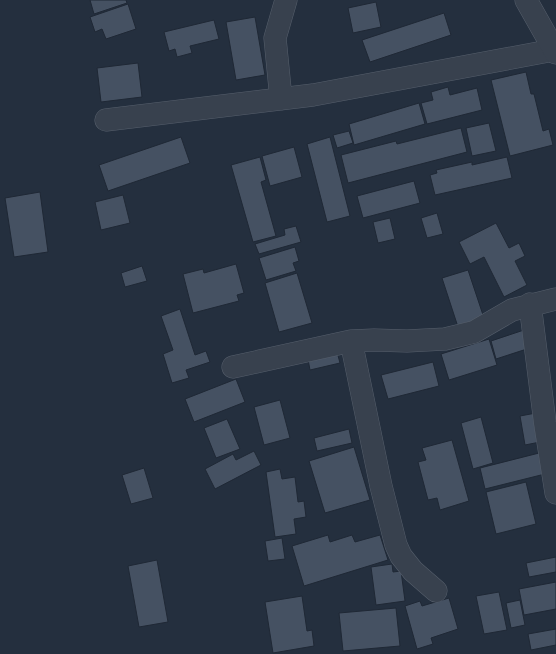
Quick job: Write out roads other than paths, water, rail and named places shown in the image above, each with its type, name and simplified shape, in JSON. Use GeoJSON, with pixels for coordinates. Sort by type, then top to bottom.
{"type":"FeatureCollection","features":[{"type":"Feature","properties":{"kind":"street"},"geometry":{"type":"LineString","coordinates":[[281,99],[275,38],[286,0]]}},
{"type":"Feature","properties":{"kind":"street"},"geometry":{"type":"LineString","coordinates":[[106,120],[313,95],[555,51],[526,0]]}},
{"type":"Feature","properties":{"kind":"street"},"geometry":{"type":"LineString","coordinates":[[233,367],[351,341],[445,339],[474,332],[512,310],[530,304],[556,299]]}},
{"type":"Feature","properties":{"kind":"street"},"geometry":{"type":"LineString","coordinates":[[530,304],[545,423],[556,493]]}},
{"type":"Feature","properties":{"kind":"street"},"geometry":{"type":"LineString","coordinates":[[351,341],[381,486],[396,545],[401,556],[413,571],[436,591]]}}]}
